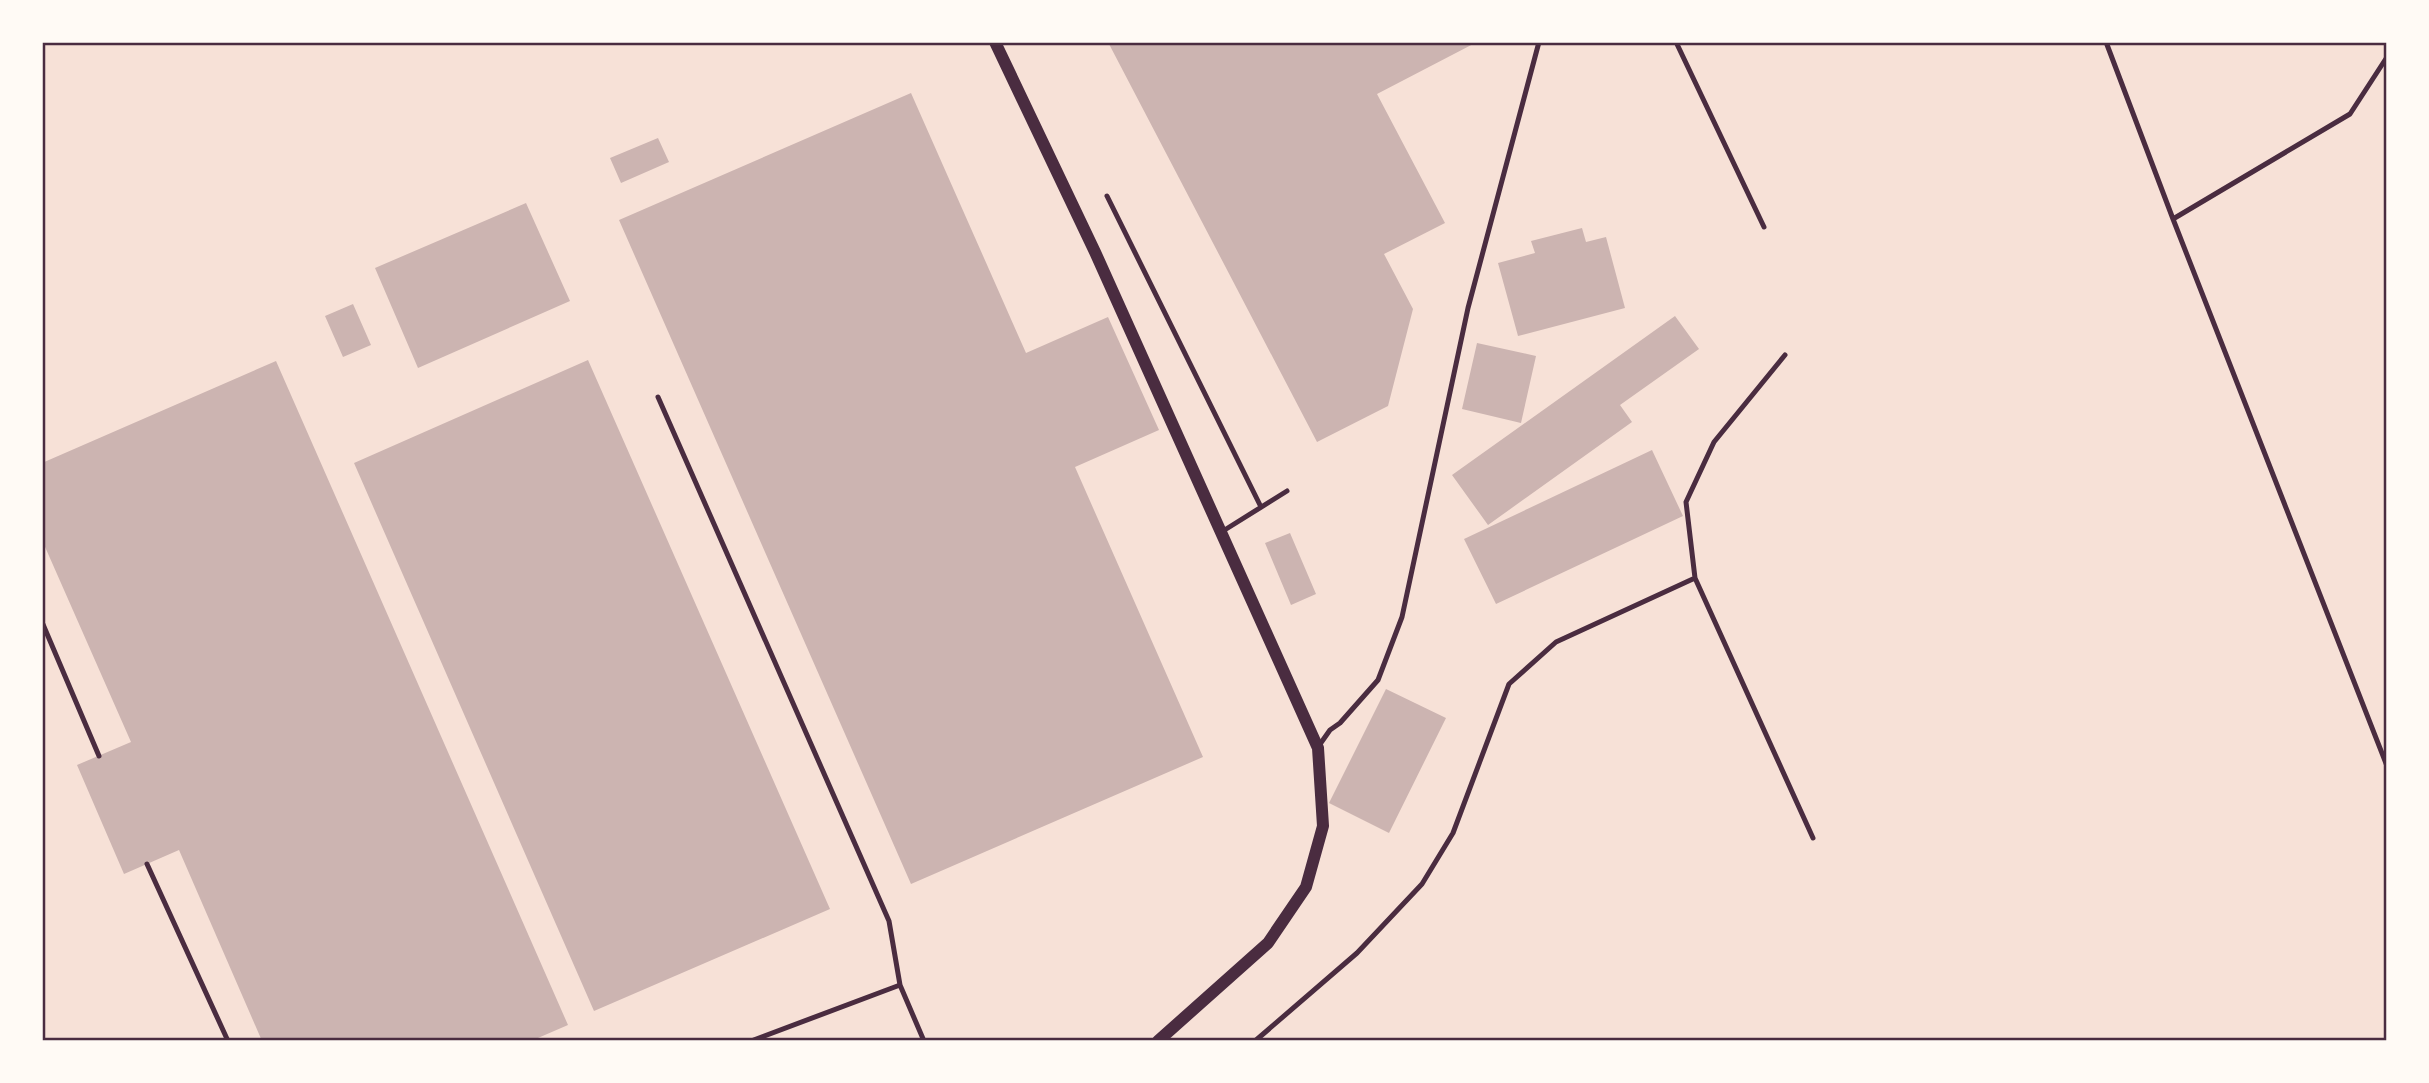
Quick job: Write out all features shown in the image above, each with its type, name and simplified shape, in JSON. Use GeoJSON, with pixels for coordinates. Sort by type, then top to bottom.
{"type":"FeatureCollection","features":[{"type":"Feature","properties":{"kind":"street"},"geometry":{"type":"LineString","coordinates":[[995,42],[1095,252],[1318,748],[1323,826],[1306,887],[1268,943],[1158,1041]]}},
{"type":"Feature","properties":{"kind":"lane"},"geometry":{"type":"LineString","coordinates":[[1318,748],[1330,730],[1340,723],[1378,680],[1402,617],[1468,308],[1539,42]]}},
{"type":"Feature","properties":{"kind":"lane"},"geometry":{"type":"LineString","coordinates":[[1676,42],[1764,227]]}},
{"type":"Feature","properties":{"kind":"lane"},"geometry":{"type":"LineString","coordinates":[[2106,42],[2387,766]]}},
{"type":"Feature","properties":{"kind":"lane"},"geometry":{"type":"LineString","coordinates":[[2173,219],[2350,114],[2387,57]]}},
{"type":"Feature","properties":{"kind":"lane"},"geometry":{"type":"LineString","coordinates":[[1107,196],[1261,507]]}},
{"type":"Feature","properties":{"kind":"lane"},"geometry":{"type":"LineString","coordinates":[[1785,355],[1714,442],[1686,502],[1695,578],[1813,838]]}},
{"type":"Feature","properties":{"kind":"lane"},"geometry":{"type":"LineString","coordinates":[[658,397],[889,921],[900,985],[924,1041]]}},
{"type":"Feature","properties":{"kind":"lane"},"geometry":{"type":"LineString","coordinates":[[1220,533],[1287,491]]}},
{"type":"Feature","properties":{"kind":"lane"},"geometry":{"type":"LineString","coordinates":[[1255,1041],[1357,953],[1422,884],[1453,832],[1509,684],[1556,642],[1695,578]]}},
{"type":"Feature","properties":{"kind":"lane"},"geometry":{"type":"LineString","coordinates":[[42,622],[99,756]]}},
{"type":"Feature","properties":{"kind":"lane"},"geometry":{"type":"LineString","coordinates":[[148,864],[228,1041]]}},
{"type":"Feature","properties":{"kind":"lane"},"geometry":{"type":"LineString","coordinates":[[751,1041],[900,985]]}},
{"type":"Feature","properties":{"kind":"building"},"geometry":{"type":"Polygon","coordinates":[[[1477,42],[1377,94],[1445,223],[1384,254],[1413,309],[1388,406],[1317,442],[1109,44],[1477,42]]]}},
{"type":"Feature","properties":{"kind":"building"},"geometry":{"type":"Polygon","coordinates":[[[911,93],[1026,353],[1108,317],[1159,430],[1075,467],[1203,757],[911,884],[619,220],[911,93]]]}},
{"type":"Feature","properties":{"kind":"building"},"geometry":{"type":"Polygon","coordinates":[[[658,138],[669,162],[621,183],[610,158],[658,138]]]}},
{"type":"Feature","properties":{"kind":"building"},"geometry":{"type":"Polygon","coordinates":[[[526,203],[570,301],[418,368],[375,268],[526,203]]]}},
{"type":"Feature","properties":{"kind":"building"},"geometry":{"type":"Polygon","coordinates":[[[1582,228],[1586,242],[1606,237],[1625,308],[1518,336],[1498,263],[1535,253],[1531,241],[1582,228]]]}},
{"type":"Feature","properties":{"kind":"building"},"geometry":{"type":"Polygon","coordinates":[[[353,304],[371,345],[343,357],[325,316],[353,304]]]}},
{"type":"Feature","properties":{"kind":"building"},"geometry":{"type":"Polygon","coordinates":[[[1675,316],[1699,349],[1620,405],[1632,422],[1488,525],[1452,475],[1675,316]]]}},
{"type":"Feature","properties":{"kind":"building"},"geometry":{"type":"Polygon","coordinates":[[[1477,343],[1536,356],[1521,423],[1462,409],[1477,343]]]}},
{"type":"Feature","properties":{"kind":"building"},"geometry":{"type":"Polygon","coordinates":[[[588,360],[830,909],[594,1011],[354,463],[588,360]]]}},
{"type":"Feature","properties":{"kind":"building"},"geometry":{"type":"Polygon","coordinates":[[[276,361],[568,1025],[531,1041],[262,1041],[179,850],[124,874],[77,765],[131,742],[42,540],[42,463],[276,361]]]}},
{"type":"Feature","properties":{"kind":"building"},"geometry":{"type":"Polygon","coordinates":[[[1652,450],[1683,516],[1496,604],[1464,539],[1652,450]]]}},
{"type":"Feature","properties":{"kind":"building"},"geometry":{"type":"Polygon","coordinates":[[[1290,533],[1316,594],[1291,605],[1265,543],[1290,533]]]}},
{"type":"Feature","properties":{"kind":"building"},"geometry":{"type":"Polygon","coordinates":[[[1386,689],[1446,718],[1389,833],[1329,803],[1386,689]]]}}]}
